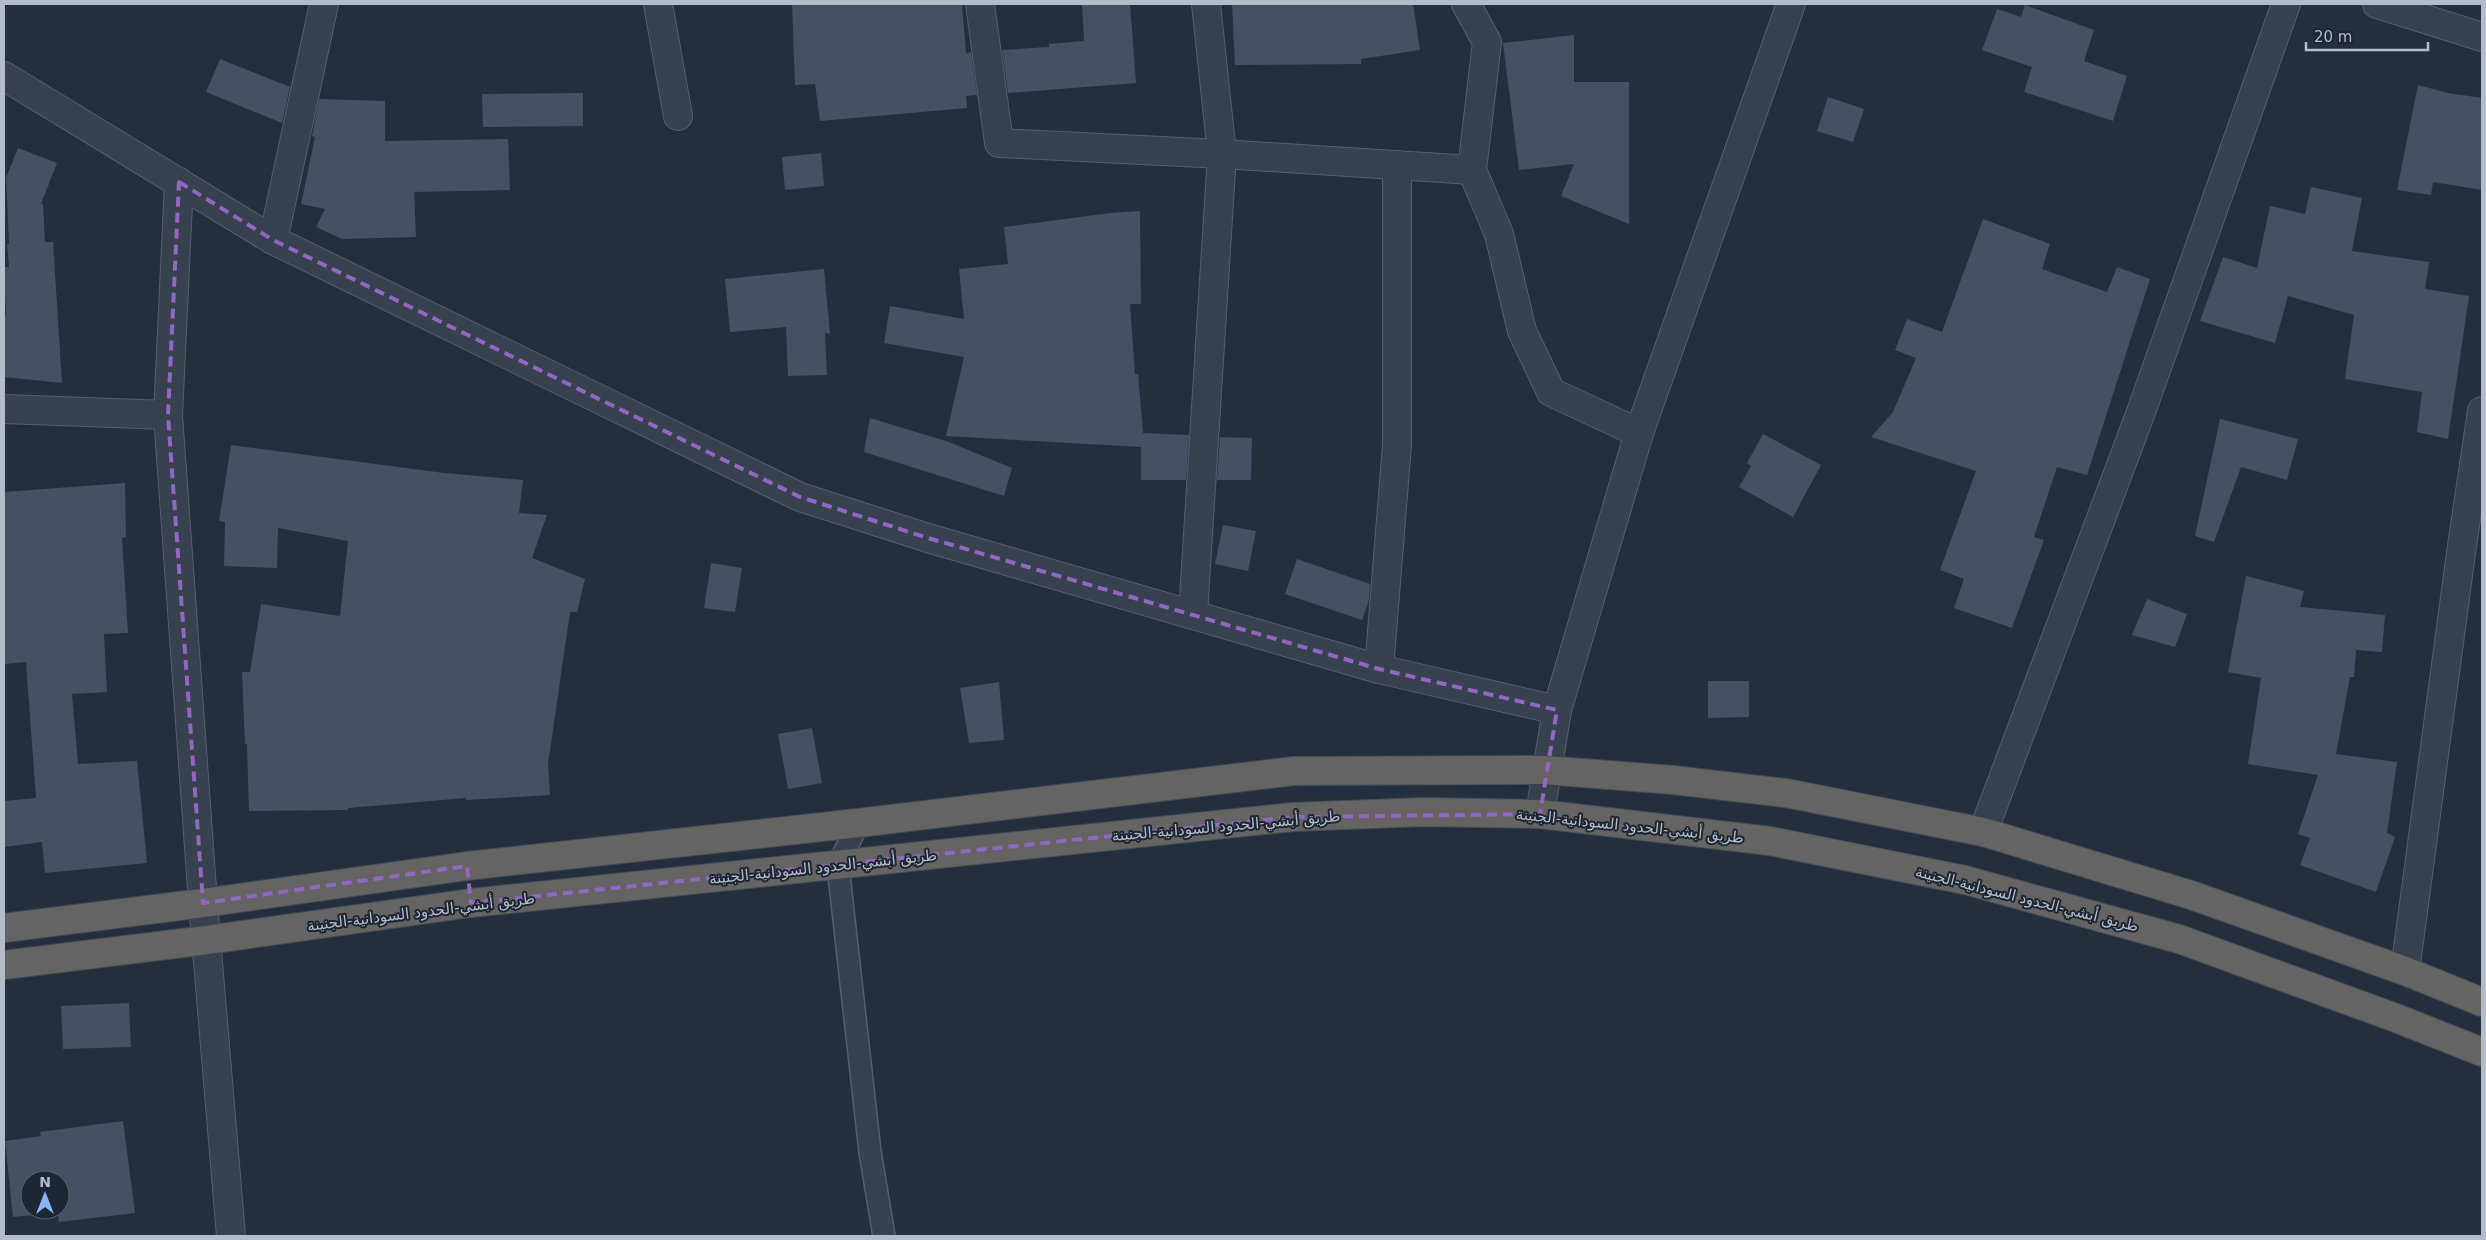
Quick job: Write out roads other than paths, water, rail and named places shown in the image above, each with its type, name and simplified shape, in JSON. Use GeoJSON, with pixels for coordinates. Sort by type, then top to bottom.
{"type":"FeatureCollection","features":[{"type":"Feature","properties":{"kind":"highway"},"geometry":{"type":"LineString","coordinates":[[4,928],[203,904],[467,866],[858,823],[1294,771],[1546,770],[1674,780],[1786,793],[1983,832],[2192,895],[2405,971],[2482,1002]]}},
{"type":"Feature","properties":{"kind":"highway","name":"طريق أبشي-الحدود السودانية-الجنينة"},"geometry":{"type":"LineString","coordinates":[[4,965],[207,940],[471,904],[1293,817],[1423,812],[1540,814],[1770,841],[1965,880],[2179,939],[2396,1018],[2482,1052]]}},
{"type":"Feature","properties":{"kind":"highway"},"geometry":{"type":"LineString","coordinates":[[467,866],[471,904]]}},
{"type":"Feature","properties":{"kind":"street"},"geometry":{"type":"LineString","coordinates":[[273,240],[324,4]]}},
{"type":"Feature","properties":{"kind":"street"},"geometry":{"type":"LineString","coordinates":[[658,4],[678,116]]}},
{"type":"Feature","properties":{"kind":"street"},"geometry":{"type":"LineString","coordinates":[[980,4],[999,143],[1222,154],[1472,170]]}},
{"type":"Feature","properties":{"kind":"street"},"geometry":{"type":"LineString","coordinates":[[1193,614],[1222,154],[1206,4]]}},
{"type":"Feature","properties":{"kind":"street"},"geometry":{"type":"LineString","coordinates":[[1466,4],[1487,42],[1472,170],[1499,234],[1522,331],[1551,392],[1639,434]]}},
{"type":"Feature","properties":{"kind":"street"},"geometry":{"type":"LineString","coordinates":[[1540,814],[1557,710],[1639,434],[1791,4]]}},
{"type":"Feature","properties":{"kind":"street"},"geometry":{"type":"LineString","coordinates":[[1983,832],[2141,412],[2286,4]]}},
{"type":"Feature","properties":{"kind":"street"},"geometry":{"type":"LineString","coordinates":[[2377,4],[2482,37]]}},
{"type":"Feature","properties":{"kind":"street"},"geometry":{"type":"LineString","coordinates":[[4,76],[273,240],[800,497],[928,538],[1379,669],[1557,710]]}},
{"type":"Feature","properties":{"kind":"street"},"geometry":{"type":"LineString","coordinates":[[1379,669],[1397,445],[1397,165]]}},
{"type":"Feature","properties":{"kind":"street"},"geometry":{"type":"LineString","coordinates":[[179,182],[168,415],[203,904],[231,1236]]}},
{"type":"Feature","properties":{"kind":"street"},"geometry":{"type":"LineString","coordinates":[[4,409],[168,415]]}},
{"type":"Feature","properties":{"kind":"street"},"geometry":{"type":"LineString","coordinates":[[2405,971],[2461,553],[2482,412]]}},
{"type":"Feature","properties":{"kind":"lane"},"geometry":{"type":"LineString","coordinates":[[858,823],[838,866],[870,1152],[884,1236]]}}]}
